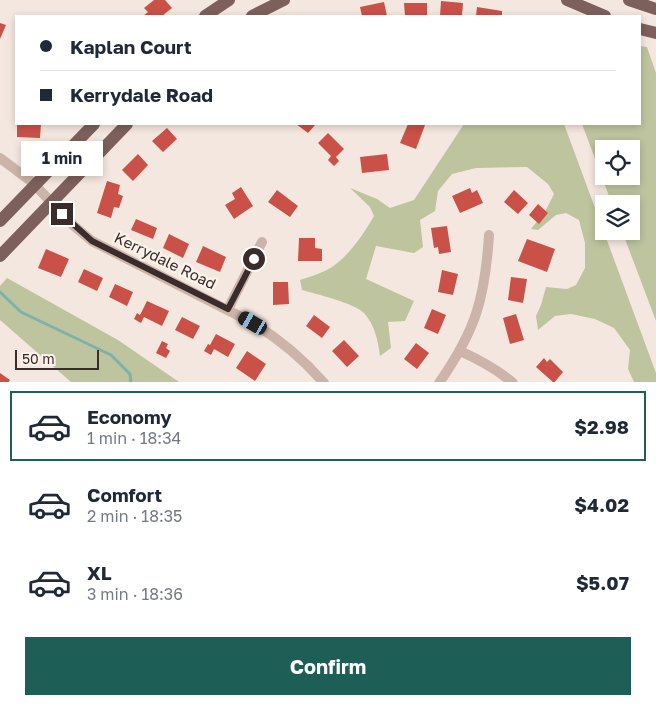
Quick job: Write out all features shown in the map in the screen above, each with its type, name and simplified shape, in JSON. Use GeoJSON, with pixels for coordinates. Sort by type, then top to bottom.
{"type":"FeatureCollection","features":[{"type":"Feature","properties":{"kind":"main road"},"geometry":{"type":"LineString","coordinates":[[206,15],[229,0]]}},
{"type":"Feature","properties":{"kind":"main road"},"geometry":{"type":"LineString","coordinates":[[256,15],[270,12],[284,0]]}},
{"type":"Feature","properties":{"kind":"main road"},"geometry":{"type":"LineString","coordinates":[[567,0],[603,15]]}},
{"type":"Feature","properties":{"kind":"main road"},"geometry":{"type":"LineString","coordinates":[[629,0],[656,9]]}},
{"type":"Feature","properties":{"kind":"main road"},"geometry":{"type":"LineString","coordinates":[[641,29],[656,34]]}},
{"type":"Feature","properties":{"kind":"main road"},"geometry":{"type":"LineString","coordinates":[[0,221],[93,125]]}},
{"type":"Feature","properties":{"kind":"main road"},"geometry":{"type":"LineString","coordinates":[[0,256],[126,125]]}},
{"type":"Feature","properties":{"kind":"street","name":"Kerrydale Road"},"geometry":{"type":"LineString","coordinates":[[0,158],[14,167],[34,185],[80,232],[92,241],[228,309],[267,332],[324,382]]}},
{"type":"Feature","properties":{"kind":"street"},"geometry":{"type":"LineString","coordinates":[[439,382],[460,351],[477,315],[484,292],[489,235]]}},
{"type":"Feature","properties":{"kind":"street"},"geometry":{"type":"LineString","coordinates":[[228,309],[262,242]]}},
{"type":"Feature","properties":{"kind":"street"},"geometry":{"type":"LineString","coordinates":[[460,351],[499,371],[513,382]]}},
{"type":"Feature","properties":{"kind":"green space"},"geometry":{"type":"Polygon","coordinates":[[[641,46],[647,47],[656,73],[656,321],[625,240],[640,240],[640,195],[609,195],[605,185],[640,185],[640,140],[595,140],[595,159],[582,125],[641,125],[641,46]]]}},
{"type":"Feature","properties":{"kind":"green space"},"geometry":{"type":"Polygon","coordinates":[[[463,125],[564,125],[595,208],[595,240],[607,240],[656,373],[656,382],[634,382],[628,369],[630,350],[614,328],[595,319],[571,314],[555,316],[538,330],[536,316],[546,287],[567,289],[576,285],[585,268],[585,243],[579,220],[566,213],[556,215],[538,230],[531,229],[546,210],[554,194],[548,184],[527,167],[476,168],[452,174],[438,191],[435,211],[420,220],[423,247],[414,253],[376,246],[366,279],[414,301],[405,321],[388,322],[391,348],[380,356],[373,328],[364,313],[344,302],[302,290],[300,280],[327,270],[341,260],[360,239],[374,216],[370,207],[350,188],[377,199],[390,208],[414,200],[463,125]]]}},
{"type":"Feature","properties":{"kind":"green space"},"geometry":{"type":"Polygon","coordinates":[[[7,278],[118,340],[179,382],[71,382],[0,320],[0,286],[7,278]]]}},
{"type":"Feature","properties":{"kind":"building"},"geometry":{"type":"Polygon","coordinates":[[[154,0],[165,0],[172,8],[163,15],[144,15],[148,12],[144,8],[154,0]]]}},
{"type":"Feature","properties":{"kind":"building"},"geometry":{"type":"Polygon","coordinates":[[[441,1],[463,3],[462,15],[440,15],[441,1]]]}},
{"type":"Feature","properties":{"kind":"building"},"geometry":{"type":"Polygon","coordinates":[[[384,2],[387,15],[362,15],[360,7],[384,2]]]}},
{"type":"Feature","properties":{"kind":"building"},"geometry":{"type":"Polygon","coordinates":[[[404,3],[427,3],[427,15],[405,15],[404,3]]]}},
{"type":"Feature","properties":{"kind":"building"},"geometry":{"type":"Polygon","coordinates":[[[477,7],[502,11],[502,15],[476,15],[477,7]]]}},
{"type":"Feature","properties":{"kind":"building"},"geometry":{"type":"Polygon","coordinates":[[[0,23],[6,25],[0,39],[0,23]]]}},
{"type":"Feature","properties":{"kind":"building"},"geometry":{"type":"Polygon","coordinates":[[[17,125],[41,125],[40,138],[17,137],[17,125]]]}},
{"type":"Feature","properties":{"kind":"building"},"geometry":{"type":"Polygon","coordinates":[[[297,125],[315,125],[308,133],[297,125]]]}},
{"type":"Feature","properties":{"kind":"building"},"geometry":{"type":"Polygon","coordinates":[[[408,125],[425,125],[416,149],[400,143],[408,125]]]}},
{"type":"Feature","properties":{"kind":"building"},"geometry":{"type":"Polygon","coordinates":[[[167,128],[177,139],[163,152],[152,141],[167,128]]]}},
{"type":"Feature","properties":{"kind":"building"},"geometry":{"type":"Polygon","coordinates":[[[328,133],[344,149],[336,157],[339,161],[334,166],[328,160],[331,156],[318,143],[328,133]]]}},
{"type":"Feature","properties":{"kind":"building"},"geometry":{"type":"Polygon","coordinates":[[[138,154],[148,165],[133,181],[122,170],[138,154]]]}},
{"type":"Feature","properties":{"kind":"building"},"geometry":{"type":"Polygon","coordinates":[[[387,154],[389,170],[362,173],[360,157],[387,154]]]}},
{"type":"Feature","properties":{"kind":"building"},"geometry":{"type":"Polygon","coordinates":[[[107,181],[120,185],[118,194],[123,196],[119,208],[114,207],[111,218],[97,213],[107,181]]]}},
{"type":"Feature","properties":{"kind":"building"},"geometry":{"type":"Polygon","coordinates":[[[241,187],[253,206],[234,219],[225,205],[235,199],[232,193],[241,187]]]}},
{"type":"Feature","properties":{"kind":"building"},"geometry":{"type":"Polygon","coordinates":[[[470,188],[472,193],[477,190],[483,203],[460,213],[452,196],[470,188]]]}},
{"type":"Feature","properties":{"kind":"building"},"geometry":{"type":"Polygon","coordinates":[[[277,190],[298,206],[290,217],[268,202],[277,190]]]}},
{"type":"Feature","properties":{"kind":"building"},"geometry":{"type":"Polygon","coordinates":[[[514,190],[528,203],[518,214],[504,202],[514,190]]]}},
{"type":"Feature","properties":{"kind":"building"},"geometry":{"type":"Polygon","coordinates":[[[538,204],[548,213],[539,224],[529,215],[538,204]]]}},
{"type":"Feature","properties":{"kind":"building"},"geometry":{"type":"Polygon","coordinates":[[[136,219],[157,228],[153,239],[131,230],[136,219]]]}},
{"type":"Feature","properties":{"kind":"building"},"geometry":{"type":"Polygon","coordinates":[[[447,226],[451,252],[439,254],[438,247],[434,248],[431,228],[447,226]]]}},
{"type":"Feature","properties":{"kind":"building"},"geometry":{"type":"Polygon","coordinates":[[[169,234],[189,244],[183,258],[163,248],[169,234]]]}},
{"type":"Feature","properties":{"kind":"building"},"geometry":{"type":"Polygon","coordinates":[[[299,238],[315,238],[315,248],[322,249],[322,261],[298,261],[299,238]]]}},
{"type":"Feature","properties":{"kind":"building"},"geometry":{"type":"Polygon","coordinates":[[[527,239],[555,249],[547,272],[518,261],[527,239]]]}},
{"type":"Feature","properties":{"kind":"building"},"geometry":{"type":"Polygon","coordinates":[[[203,246],[226,257],[220,272],[196,262],[203,246]]]}},
{"type":"Feature","properties":{"kind":"building"},"geometry":{"type":"Polygon","coordinates":[[[46,249],[69,259],[61,277],[38,268],[46,249]]]}},
{"type":"Feature","properties":{"kind":"building"},"geometry":{"type":"Polygon","coordinates":[[[84,269],[103,278],[97,291],[78,282],[84,269]]]}},
{"type":"Feature","properties":{"kind":"building"},"geometry":{"type":"Polygon","coordinates":[[[442,270],[458,274],[453,295],[438,292],[442,270]]]}},
{"type":"Feature","properties":{"kind":"building"},"geometry":{"type":"Polygon","coordinates":[[[511,277],[527,279],[523,303],[508,300],[511,277]]]}},
{"type":"Feature","properties":{"kind":"building"},"geometry":{"type":"Polygon","coordinates":[[[273,282],[288,282],[289,304],[273,305],[273,282]]]}},
{"type":"Feature","properties":{"kind":"building"},"geometry":{"type":"Polygon","coordinates":[[[115,284],[133,292],[127,306],[109,297],[115,284]]]}},
{"type":"Feature","properties":{"kind":"building"},"geometry":{"type":"Polygon","coordinates":[[[147,301],[169,311],[162,326],[144,317],[141,323],[134,319],[137,313],[140,315],[147,301]]]}},
{"type":"Feature","properties":{"kind":"building"},"geometry":{"type":"Polygon","coordinates":[[[432,309],[446,315],[438,334],[424,328],[432,309]]]}},
{"type":"Feature","properties":{"kind":"building"},"geometry":{"type":"Polygon","coordinates":[[[516,314],[524,340],[510,344],[503,318],[516,314]]]}},
{"type":"Feature","properties":{"kind":"building"},"geometry":{"type":"Polygon","coordinates":[[[314,315],[330,327],[322,338],[306,326],[314,315]]]}},
{"type":"Feature","properties":{"kind":"building"},"geometry":{"type":"Polygon","coordinates":[[[182,317],[200,326],[193,339],[175,330],[182,317]]]}},
{"type":"Feature","properties":{"kind":"building"},"geometry":{"type":"Polygon","coordinates":[[[216,334],[235,344],[228,357],[214,349],[211,355],[204,351],[216,334]]]}},
{"type":"Feature","properties":{"kind":"building"},"geometry":{"type":"Polygon","coordinates":[[[344,340],[359,356],[347,367],[332,351],[344,340]]]}},
{"type":"Feature","properties":{"kind":"building"},"geometry":{"type":"Polygon","coordinates":[[[162,341],[168,344],[166,348],[170,351],[166,358],[156,353],[162,341]]]}},
{"type":"Feature","properties":{"kind":"building"},"geometry":{"type":"Polygon","coordinates":[[[416,343],[429,353],[417,369],[404,359],[416,343]]]}},
{"type":"Feature","properties":{"kind":"building"},"geometry":{"type":"Polygon","coordinates":[[[247,351],[266,364],[255,381],[236,368],[247,351]]]}},
{"type":"Feature","properties":{"kind":"building"},"geometry":{"type":"Polygon","coordinates":[[[544,358],[547,362],[550,359],[563,372],[553,382],[536,367],[544,358]]]}},
{"type":"Feature","properties":{"kind":"building"},"geometry":{"type":"Polygon","coordinates":[[[0,373],[10,380],[9,382],[0,382],[0,373]]]}},
{"type":"Feature","properties":{"kind":"waterway"},"geometry":{"type":"LineString","coordinates":[[0,292],[21,312],[111,355],[130,374],[131,382]]}},
{"type":"Feature","properties":{"kind":"route"},"geometry":{"type":"LineString","coordinates":[[62,214],[92,241],[228,309],[254,259]]}}]}
